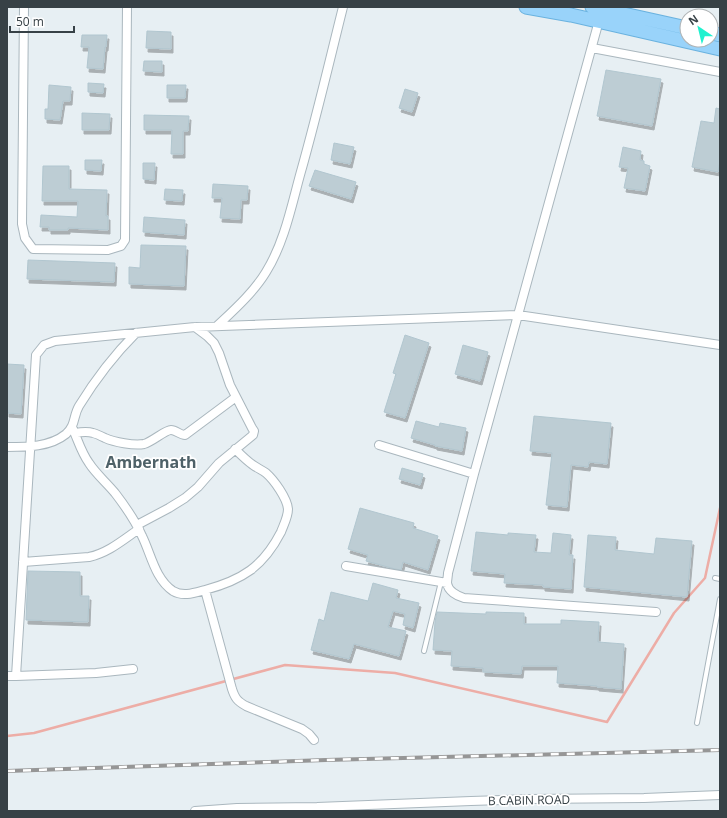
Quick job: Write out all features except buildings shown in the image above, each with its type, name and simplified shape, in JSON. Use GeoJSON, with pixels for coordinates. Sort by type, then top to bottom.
{"type":"FeatureCollection","features":[{"type":"Feature","properties":{"kind":"main road"},"geometry":{"type":"LineString","coordinates":[[526,7],[720,49]]}},
{"type":"Feature","properties":{"kind":"main road"},"geometry":{"type":"LineString","coordinates":[[597,8],[679,26]]}},
{"type":"Feature","properties":{"kind":"street"},"geometry":{"type":"LineString","coordinates":[[24,7],[22,224],[25,238],[33,249],[108,250],[121,246],[125,240],[127,7]]}},
{"type":"Feature","properties":{"kind":"street"},"geometry":{"type":"LineString","coordinates":[[217,326],[250,294],[266,273],[277,252],[286,227],[313,129],[344,7]]}},
{"type":"Feature","properties":{"kind":"street"},"geometry":{"type":"LineString","coordinates":[[444,583],[599,22],[597,8]]}},
{"type":"Feature","properties":{"kind":"street"},"geometry":{"type":"LineString","coordinates":[[592,48],[720,72]]}},
{"type":"Feature","properties":{"kind":"street"},"geometry":{"type":"LineString","coordinates":[[16,676],[36,355],[44,345],[55,341],[195,327],[518,315],[720,345]]}},
{"type":"Feature","properties":{"kind":"street"},"geometry":{"type":"LineString","coordinates":[[23,562],[88,557],[107,551],[138,527],[186,498],[219,463],[253,435],[254,431],[230,385],[214,343],[195,327]]}},
{"type":"Feature","properties":{"kind":"street"},"geometry":{"type":"LineString","coordinates":[[136,333],[119,350],[89,390],[78,408],[74,430],[82,452],[89,464],[115,493],[138,527],[157,573],[165,584],[173,591],[180,594],[189,594],[205,590],[234,580],[254,568],[275,542],[286,520],[288,508],[274,481],[266,473],[253,466],[235,449]]}},
{"type":"Feature","properties":{"kind":"street"},"geometry":{"type":"LineString","coordinates":[[7,447],[30,447],[46,443],[58,439],[74,430],[94,433],[106,439],[119,442],[144,444],[172,430],[185,435],[236,397]]}},
{"type":"Feature","properties":{"kind":"street"},"geometry":{"type":"LineString","coordinates":[[379,445],[474,474]]}},
{"type":"Feature","properties":{"kind":"street"},"geometry":{"type":"LineString","coordinates":[[346,566],[444,583],[456,595],[464,598],[656,612]]}},
{"type":"Feature","properties":{"kind":"street"},"geometry":{"type":"LineString","coordinates":[[205,590],[235,698],[246,706],[302,728],[314,740]]}},
{"type":"Feature","properties":{"kind":"street"},"geometry":{"type":"LineString","coordinates":[[7,676],[96,673],[133,669]]}},
{"type":"Feature","properties":{"kind":"street","name":"B CABIN ROAD"},"geometry":{"type":"LineString","coordinates":[[195,811],[392,808],[529,799],[644,798],[720,795]]}},
{"type":"Feature","properties":{"kind":"lane"},"geometry":{"type":"LineString","coordinates":[[424,651],[444,583]]}},
{"type":"Feature","properties":{"kind":"lane"},"geometry":{"type":"LineString","coordinates":[[697,723],[720,599]]}},
{"type":"Feature","properties":{"kind":"waterway"},"geometry":{"type":"LineString","coordinates":[[7,736],[34,733],[285,665],[395,673],[607,722],[674,613],[705,578],[720,508]]}},
{"type":"Feature","properties":{"kind":"railway"},"geometry":{"type":"LineString","coordinates":[[7,771],[326,760],[720,750]]}},
{"type":"Feature","properties":{"kind":"district","name":"Ambernath"},"geometry":{"type":"Point","coordinates":[151,462]}}]}
